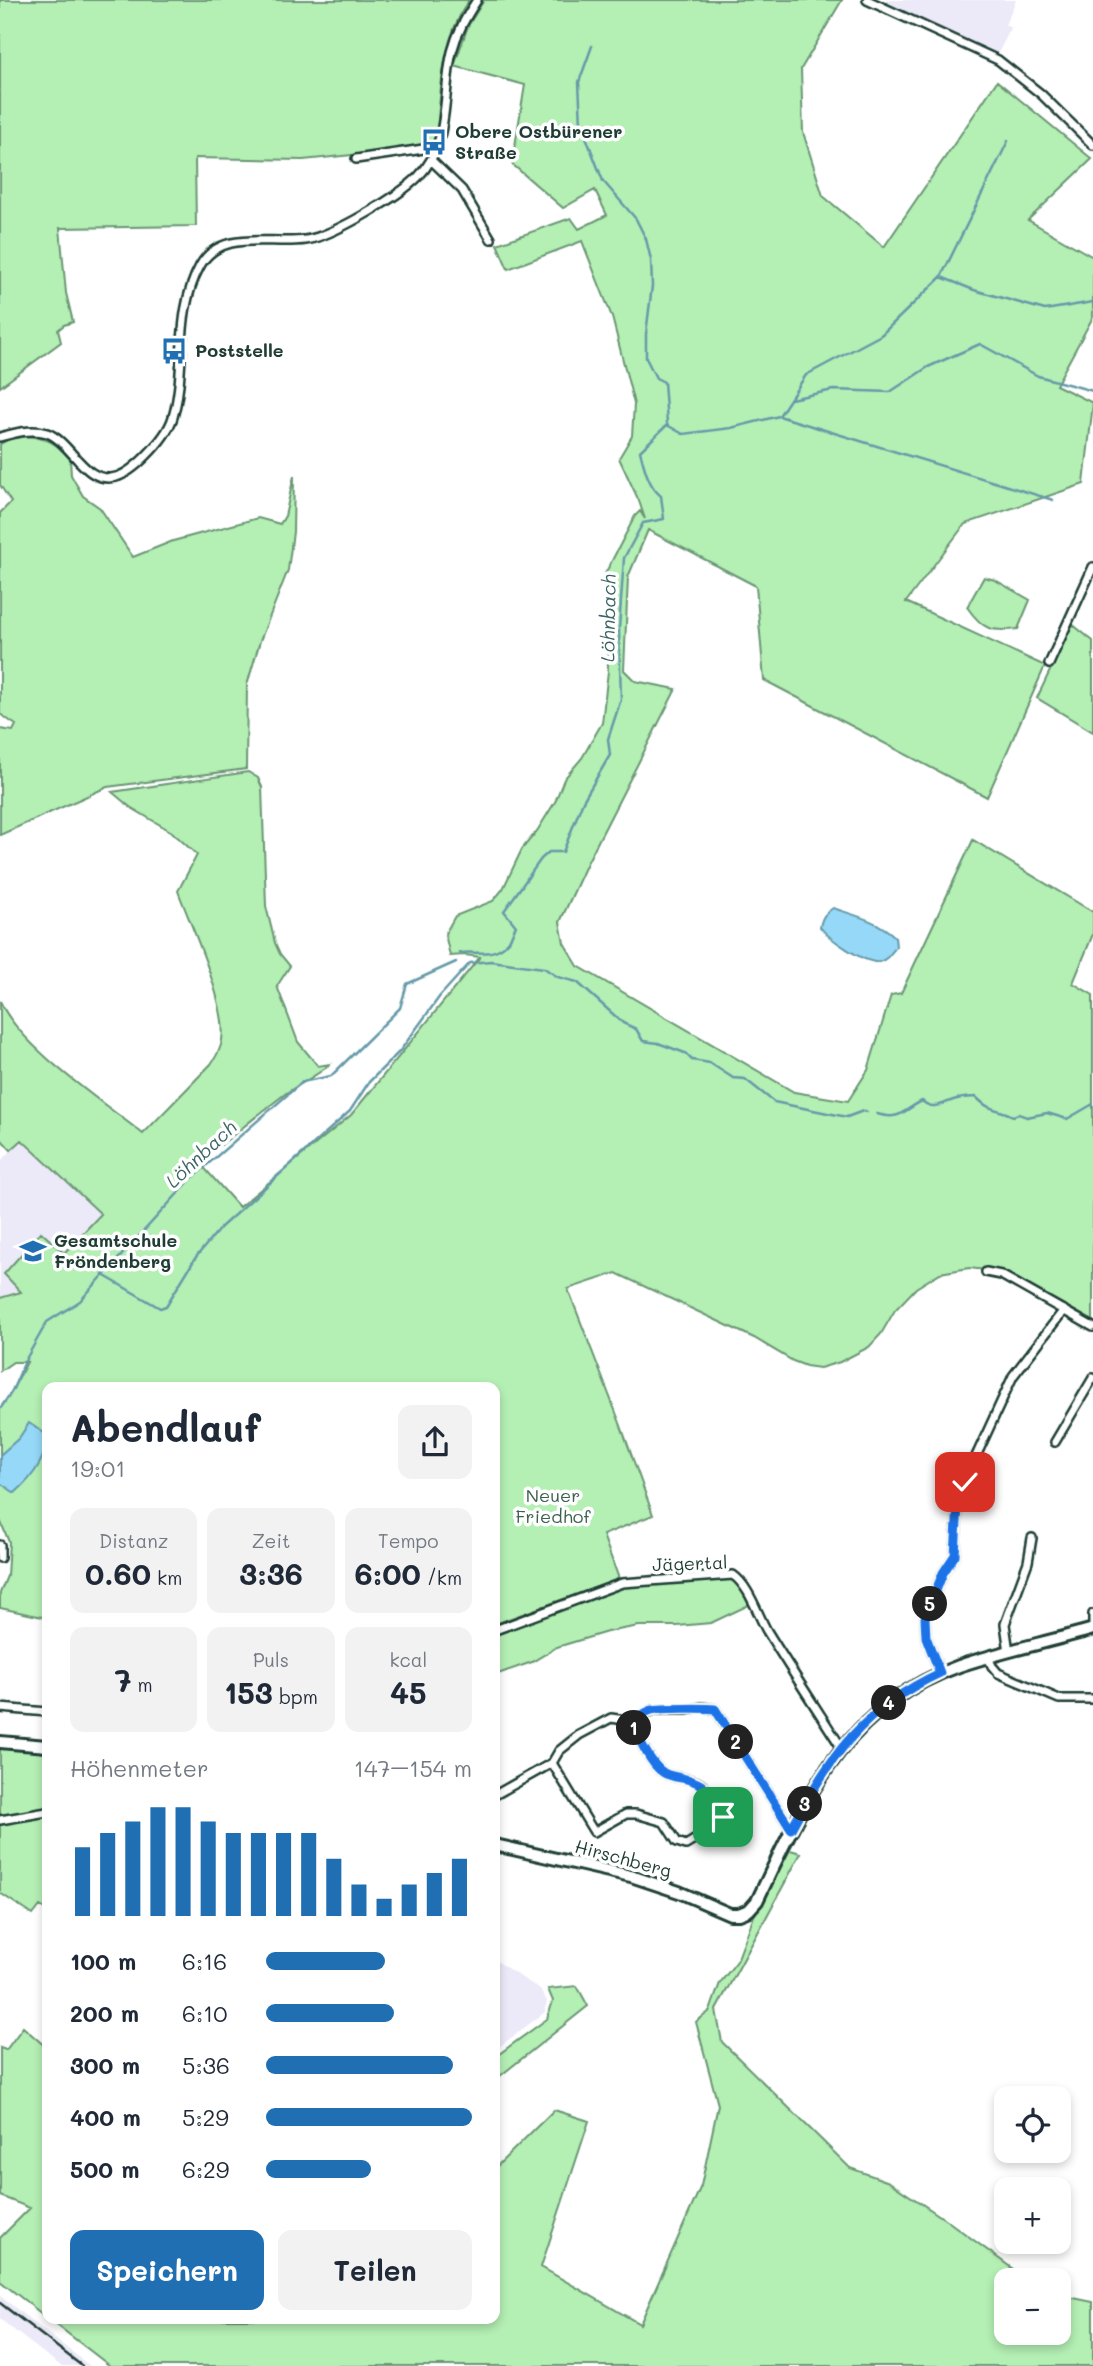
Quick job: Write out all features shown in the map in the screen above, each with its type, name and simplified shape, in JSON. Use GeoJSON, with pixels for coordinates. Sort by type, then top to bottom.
{"type":"FeatureCollection","features":[{"type":"Feature","properties":{"kind":"street"},"geometry":{"type":"LineString","coordinates":[[0,437],[26,432],[48,434],[57,438],[86,469],[96,475],[115,477],[149,454],[173,418],[182,327],[192,288],[205,258],[223,245],[232,243],[285,242],[317,238],[364,214],[417,178],[432,161],[437,147],[452,50],[459,28],[477,0]]}},
{"type":"Feature","properties":{"kind":"street"},"geometry":{"type":"LineString","coordinates":[[866,0],[998,60],[1041,94],[1093,145]]}},
{"type":"Feature","properties":{"kind":"street"},"geometry":{"type":"LineString","coordinates":[[356,159],[437,147]]}},
{"type":"Feature","properties":{"kind":"street"},"geometry":{"type":"LineString","coordinates":[[432,161],[462,190],[491,239]]}},
{"type":"Feature","properties":{"kind":"street"},"geometry":{"type":"LineString","coordinates":[[1049,664],[1093,568]]}},
{"type":"Feature","properties":{"kind":"street"},"geometry":{"type":"LineString","coordinates":[[986,1272],[1001,1275],[1093,1327]]}},
{"type":"Feature","properties":{"kind":"street"},"geometry":{"type":"LineString","coordinates":[[940,1673],[926,1637],[925,1618],[943,1573],[955,1555],[958,1504],[967,1476],[1013,1376],[1064,1310]]}},
{"type":"Feature","properties":{"kind":"street"},"geometry":{"type":"LineString","coordinates":[[1055,1442],[1093,1378]]}},
{"type":"Feature","properties":{"kind":"street"},"geometry":{"type":"LineString","coordinates":[[1009,1652],[1004,1624],[1028,1562],[1032,1538]]}},
{"type":"Feature","properties":{"kind":"street"},"geometry":{"type":"LineString","coordinates":[[0,1545],[0,1558]]}},
{"type":"Feature","properties":{"kind":"street","name":"Jägertal"},"geometry":{"type":"LineString","coordinates":[[500,1628],[622,1583],[733,1576],[741,1581],[754,1609],[841,1747]]}},
{"type":"Feature","properties":{"kind":"street"},"geometry":{"type":"LineString","coordinates":[[500,1792],[552,1763],[559,1751],[579,1735],[611,1718],[632,1721],[654,1710],[688,1710],[701,1707],[715,1709],[791,1829],[815,1784],[841,1747],[884,1706],[940,1673],[1093,1626],[1093,1614]]}},
{"type":"Feature","properties":{"kind":"street"},"geometry":{"type":"LineString","coordinates":[[988,1657],[998,1673],[1048,1696],[1059,1699],[1093,1699]]}},
{"type":"Feature","properties":{"kind":"street"},"geometry":{"type":"LineString","coordinates":[[0,1709],[42,1712]]}},
{"type":"Feature","properties":{"kind":"street"},"geometry":{"type":"LineString","coordinates":[[552,1763],[594,1832],[626,1814],[636,1814],[664,1822],[677,1842],[686,1844],[717,1826],[723,1817],[703,1786],[685,1778],[664,1774],[636,1734],[632,1721]]}},
{"type":"Feature","properties":{"kind":"street"},"geometry":{"type":"LineString","coordinates":[[0,1742],[42,1746]]}},
{"type":"Feature","properties":{"kind":"street"},"geometry":{"type":"LineString","coordinates":[[0,1820],[42,1813]]}},
{"type":"Feature","properties":{"kind":"street","name":"Hirschberg"},"geometry":{"type":"LineString","coordinates":[[500,1846],[631,1875],[730,1914],[739,1914],[757,1901],[791,1829]]}},
{"type":"Feature","properties":{"kind":"shaded area"},"geometry":{"type":"Polygon","coordinates":[[[872,0],[1016,0],[1005,25],[1011,28],[997,55],[872,0]]]}},
{"type":"Feature","properties":{"kind":"shaded area","name":"Gesamtschule Fröndenberg"},"geometry":{"type":"Polygon","coordinates":[[[22,1140],[101,1214],[30,1289],[0,1298],[0,1162],[22,1140]]]}},
{"type":"Feature","properties":{"kind":"shaded area"},"geometry":{"type":"Polygon","coordinates":[[[500,1963],[540,1990],[547,2001],[545,2012],[500,2046],[500,1963]]]}},
{"type":"Feature","properties":{"kind":"shaded area"},"geometry":{"type":"Polygon","coordinates":[[[0,2296],[90,2366],[61,2366],[29,2342],[0,2319],[0,2296]]]}},
{"type":"Feature","properties":{"kind":"green space"},"geometry":{"type":"Polygon","coordinates":[[[0,0],[469,0],[459,16],[447,51],[436,143],[303,160],[195,158],[196,226],[60,228],[66,293],[73,322],[58,330],[61,342],[0,387],[0,0]]]}},
{"type":"Feature","properties":{"kind":"green space","name":"Neuer Friedhof"},"geometry":{"type":"Polygon","coordinates":[[[484,0],[842,0],[801,69],[803,132],[823,196],[884,247],[997,81],[1092,159],[1028,220],[1093,257],[1093,317],[1056,385],[1093,403],[1084,484],[965,524],[906,602],[1045,666],[987,797],[764,680],[756,586],[648,530],[628,577],[624,670],[635,681],[676,689],[587,863],[560,922],[564,943],[578,966],[794,1092],[848,1101],[868,1070],[891,995],[901,993],[973,840],[1093,912],[1093,934],[1073,983],[1093,995],[1093,1321],[1003,1272],[969,1268],[940,1273],[916,1288],[895,1310],[881,1334],[869,1347],[840,1362],[820,1368],[793,1361],[754,1338],[616,1273],[568,1289],[653,1515],[603,1535],[619,1579],[500,1622],[500,1382],[42,1382],[42,1617],[0,1608],[0,1593],[7,1576],[9,1542],[0,1520],[0,1408],[27,1362],[13,1362],[0,1371],[0,1298],[21,1292],[4,1274],[41,1232],[64,1253],[101,1214],[22,1140],[11,1150],[0,1138],[0,1001],[10,1018],[43,1054],[143,1134],[211,1064],[222,1040],[222,1025],[214,987],[178,891],[197,855],[172,832],[130,807],[112,792],[248,772],[258,778],[262,787],[266,906],[275,943],[290,966],[277,986],[298,1042],[318,1066],[330,1064],[285,1094],[199,1162],[239,1207],[351,1115],[480,957],[450,956],[445,934],[455,916],[493,901],[503,889],[522,849],[537,831],[555,802],[564,779],[582,758],[602,723],[608,671],[605,574],[635,516],[640,511],[645,519],[619,458],[632,436],[634,404],[612,317],[582,241],[508,269],[497,244],[571,218],[579,229],[607,215],[595,190],[563,208],[512,164],[525,85],[454,66],[468,26],[484,0]]]}},
{"type":"Feature","properties":{"kind":"green space"},"geometry":{"type":"Polygon","coordinates":[[[27,436],[52,442],[70,459],[71,475],[83,496],[100,508],[133,557],[173,541],[258,518],[280,524],[285,516],[294,476],[293,532],[288,570],[260,641],[247,685],[246,769],[107,787],[0,835],[0,729],[13,731],[16,725],[0,714],[0,513],[11,502],[0,485],[0,444],[11,438],[27,436]]]}},
{"type":"Feature","properties":{"kind":"green space"},"geometry":{"type":"Polygon","coordinates":[[[984,577],[995,580],[1030,600],[1018,629],[988,628],[978,621],[967,607],[984,577]]]}},
{"type":"Feature","properties":{"kind":"green space"},"geometry":{"type":"Polygon","coordinates":[[[1072,624],[1093,641],[1093,732],[1037,698],[1072,624]]]}},
{"type":"Feature","properties":{"kind":"green space"},"geometry":{"type":"Polygon","coordinates":[[[727,1578],[738,1583],[749,1605],[711,1623],[639,1626],[607,1632],[557,1647],[532,1662],[500,1673],[500,1631],[624,1586],[727,1578]]]}},
{"type":"Feature","properties":{"kind":"green space"},"geometry":{"type":"Polygon","coordinates":[[[0,1747],[42,1752],[42,1907],[40,1906],[33,1915],[0,1893],[0,1747]]]}},
{"type":"Feature","properties":{"kind":"green space"},"geometry":{"type":"Polygon","coordinates":[[[790,1850],[801,1853],[716,2010],[722,2042],[850,2168],[889,2182],[1012,2268],[994,2268],[994,2345],[1071,2345],[1071,2297],[1093,2302],[1093,2366],[110,2366],[55,2324],[500,2324],[500,2163],[554,2110],[589,2121],[541,2267],[640,2324],[701,2186],[718,2105],[696,2022],[710,2011],[720,1983],[737,1961],[754,1916],[790,1850]]]}},
{"type":"Feature","properties":{"kind":"green space"},"geometry":{"type":"Polygon","coordinates":[[[577,1986],[588,2006],[500,2076],[500,2053],[547,2019],[553,2001],[548,1989],[577,1986]]]}},
{"type":"Feature","properties":{"kind":"green space"},"geometry":{"type":"Polygon","coordinates":[[[23,2027],[42,2044],[42,2314],[0,2281],[0,2238],[30,2208],[0,2196],[0,2048],[6,2050],[23,2027]]]}},
{"type":"Feature","properties":{"kind":"water"},"geometry":{"type":"Polygon","coordinates":[[[833,908],[866,919],[889,931],[895,937],[896,947],[887,958],[879,962],[865,959],[847,949],[820,927],[824,916],[833,908]]]}},
{"type":"Feature","properties":{"kind":"water"},"geometry":{"type":"Polygon","coordinates":[[[29,1423],[42,1432],[42,1456],[27,1481],[15,1493],[0,1483],[0,1455],[19,1438],[29,1423]]]}},
{"type":"Feature","properties":{"kind":"waterway"},"geometry":{"type":"LineString","coordinates":[[592,46],[579,82],[581,124],[603,181],[636,219],[646,239],[651,260],[652,286],[646,358],[656,378],[664,382],[667,423]]}},
{"type":"Feature","properties":{"kind":"waterway","name":"Löhnbach"},"geometry":{"type":"LineString","coordinates":[[460,953],[492,952],[509,941],[516,926],[504,911],[541,859],[549,852],[563,852],[583,801],[610,755],[608,739],[621,699],[619,629],[624,558],[643,523],[664,519],[661,496],[650,481],[640,451],[667,425],[683,434],[731,428],[779,416],[806,375],[881,335],[941,277],[1008,141]]}},
{"type":"Feature","properties":{"kind":"waterway"},"geometry":{"type":"LineString","coordinates":[[941,277],[974,290],[1045,310],[1093,302]]}},
{"type":"Feature","properties":{"kind":"waterway"},"geometry":{"type":"LineString","coordinates":[[791,399],[833,390],[890,392],[928,367],[980,344],[1038,376],[1093,391]]}},
{"type":"Feature","properties":{"kind":"waterway"},"geometry":{"type":"LineString","coordinates":[[779,416],[1053,500]]}},
{"type":"Feature","properties":{"kind":"waterway"},"geometry":{"type":"LineString","coordinates":[[103,1275],[160,1308],[166,1306],[196,1257],[221,1227],[350,1111],[369,1082],[400,1051],[440,996],[470,963],[491,961],[544,968],[558,977],[577,982],[623,1023],[636,1029],[643,1041],[658,1043],[685,1053],[692,1060],[710,1063],[733,1078],[745,1079],[774,1102],[847,1117],[867,1112]]}},
{"type":"Feature","properties":{"kind":"waterway","name":"Löhnbach"},"geometry":{"type":"LineString","coordinates":[[0,1409],[47,1322],[80,1301],[192,1178],[302,1082],[331,1076],[400,1008],[407,984],[456,962]]}},
{"type":"Feature","properties":{"kind":"waterway"},"geometry":{"type":"LineString","coordinates":[[877,1114],[901,1114],[922,1101],[935,1106],[957,1099],[976,1097],[990,1108],[1013,1116],[1019,1114],[1027,1117],[1047,1113],[1067,1119],[1093,1104]]}},
{"type":"Feature","properties":{"kind":"railway"},"geometry":{"type":"LineString","coordinates":[[0,2303],[82,2366]]}},
{"type":"Feature","properties":{"kind":"place","name":"Obere Ostbürener Straße"},"geometry":{"type":"Point","coordinates":[434,142]}},
{"type":"Feature","properties":{"kind":"place","name":"Poststelle"},"geometry":{"type":"Point","coordinates":[174,351]}},
{"type":"Feature","properties":{"kind":"place","name":"Gesamtschule Fröndenberg"},"geometry":{"type":"Point","coordinates":[33,1251]}},
{"type":"Feature","properties":{"kind":"route"},"geometry":{"type":"LineString","coordinates":[[723,1817],[703,1786],[692,1780],[664,1774],[657,1767],[636,1734],[632,1721],[654,1710],[688,1710],[701,1707],[715,1709],[791,1829],[815,1784],[850,1737],[884,1706],[940,1673],[926,1637],[925,1618],[943,1573],[955,1555],[958,1504],[965,1482]]}}]}
